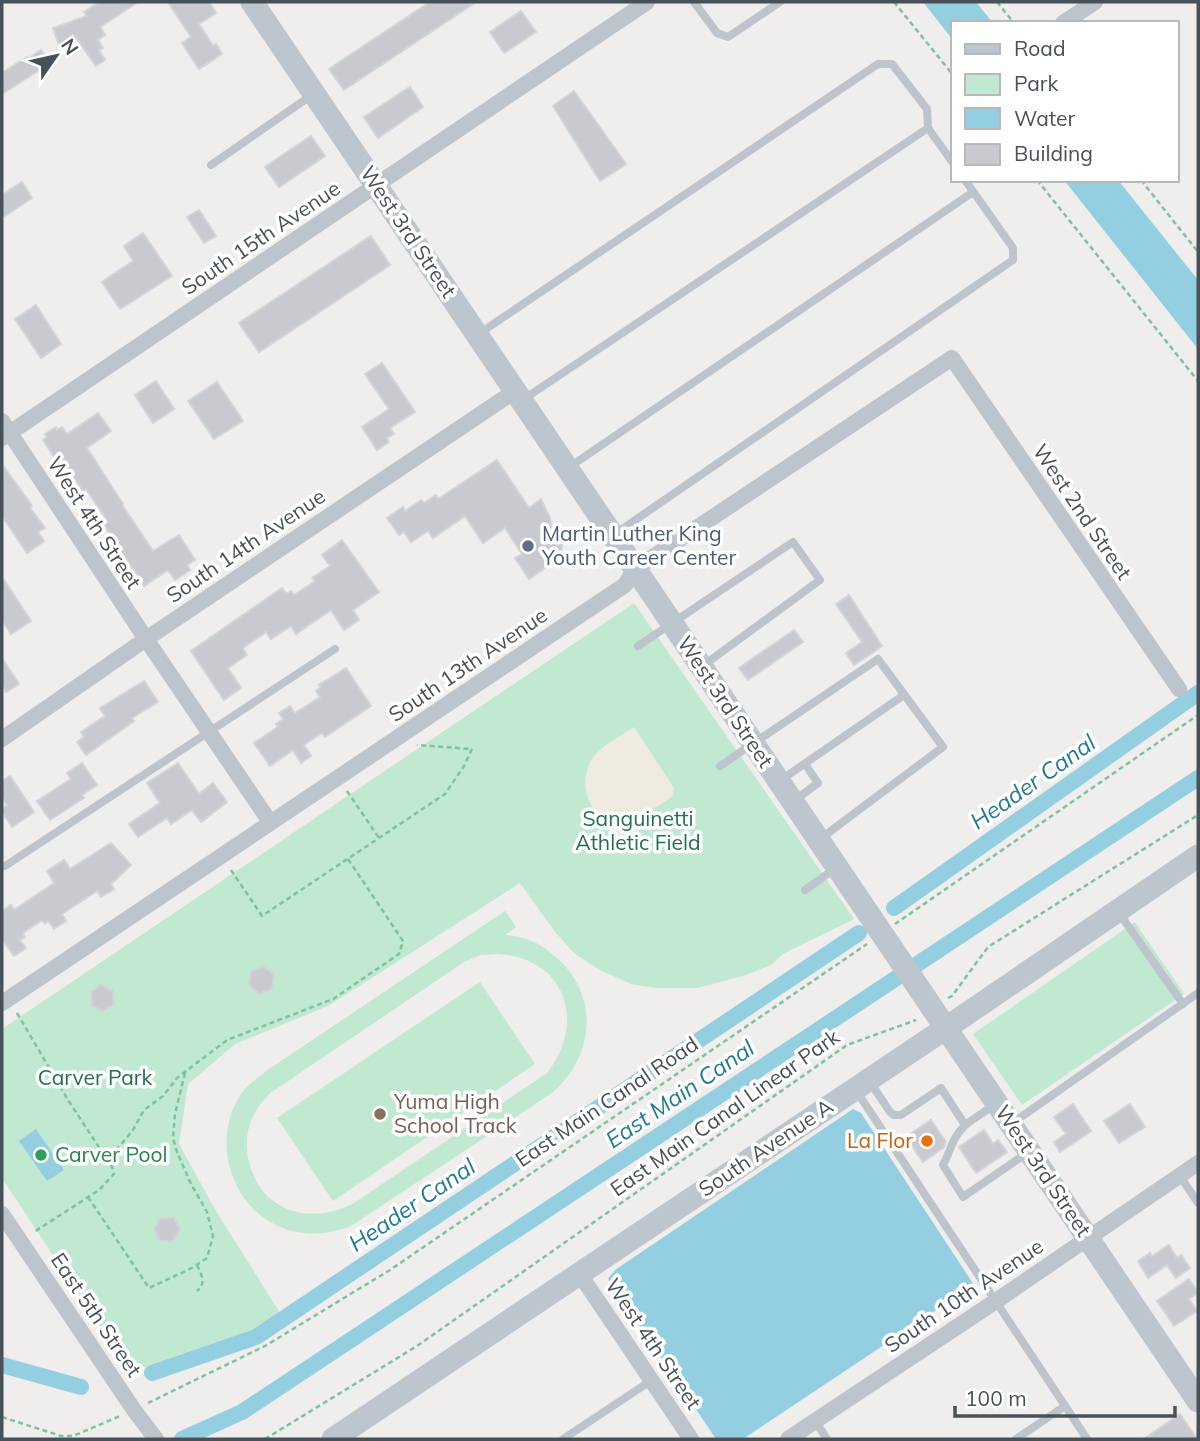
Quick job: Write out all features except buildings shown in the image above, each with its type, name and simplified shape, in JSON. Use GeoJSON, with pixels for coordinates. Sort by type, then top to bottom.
{"type":"FeatureCollection","features":[{"type":"Feature","properties":{"kind":"street","name":"West 3rd Street"},"geometry":{"type":"LineString","coordinates":[[252,2],[1198,1401]]}},
{"type":"Feature","properties":{"kind":"street","name":"South 15th Avenue"},"geometry":{"type":"LineString","coordinates":[[4,431],[648,2]]}},
{"type":"Feature","properties":{"kind":"street"},"geometry":{"type":"LineString","coordinates":[[1066,21],[1095,2]]}},
{"type":"Feature","properties":{"kind":"street","name":"South 13th Avenue"},"geometry":{"type":"LineString","coordinates":[[2,1003],[625,585],[635,569],[951,358]]}},
{"type":"Feature","properties":{"kind":"street","name":"West 2nd Street"},"geometry":{"type":"LineString","coordinates":[[951,358],[1179,689]]}},
{"type":"Feature","properties":{"kind":"street","name":"South 14th Avenue"},"geometry":{"type":"LineString","coordinates":[[2,739],[146,639],[518,396]]}},
{"type":"Feature","properties":{"kind":"street","name":"West 4th Street"},"geometry":{"type":"LineString","coordinates":[[4,431],[270,822]]}},
{"type":"Feature","properties":{"kind":"street","name":"South Avenue A"},"geometry":{"type":"LineString","coordinates":[[333,1439],[1198,856]]}},
{"type":"Feature","properties":{"kind":"street","name":"South 10th Avenue"},"geometry":{"type":"LineString","coordinates":[[788,1439],[1198,1163]]}},
{"type":"Feature","properties":{"kind":"street","name":"East 5th Street"},"geometry":{"type":"LineString","coordinates":[[2,1214],[154,1436]]}},
{"type":"Feature","properties":{"kind":"street","name":"West 4th Street"},"geometry":{"type":"LineString","coordinates":[[579,1273],[691,1439]]}},
{"type":"Feature","properties":{"kind":"lane"},"geometry":{"type":"LineString","coordinates":[[694,2],[718,33],[728,37],[780,2]]}},
{"type":"Feature","properties":{"kind":"lane"},"geometry":{"type":"LineString","coordinates":[[477,334],[878,64],[892,64],[927,110],[928,128],[951,160]]}},
{"type":"Feature","properties":{"kind":"lane"},"geometry":{"type":"LineString","coordinates":[[211,166],[314,93]]}},
{"type":"Feature","properties":{"kind":"lane"},"geometry":{"type":"LineString","coordinates":[[518,396],[928,128]]}},
{"type":"Feature","properties":{"kind":"lane"},"geometry":{"type":"LineString","coordinates":[[613,536],[1013,260],[1013,248],[966,182]]}},
{"type":"Feature","properties":{"kind":"lane"},"geometry":{"type":"LineString","coordinates":[[567,468],[973,192]]}},
{"type":"Feature","properties":{"kind":"lane"},"geometry":{"type":"LineString","coordinates":[[638,646],[793,542],[820,580],[701,666]]}},
{"type":"Feature","properties":{"kind":"lane"},"geometry":{"type":"LineString","coordinates":[[5,866],[335,649]]}},
{"type":"Feature","properties":{"kind":"lane"},"geometry":{"type":"LineString","coordinates":[[720,766],[878,659],[943,747],[818,841]]}},
{"type":"Feature","properties":{"kind":"lane"},"geometry":{"type":"LineString","coordinates":[[779,782],[904,695]]}},
{"type":"Feature","properties":{"kind":"lane"},"geometry":{"type":"LineString","coordinates":[[792,802],[818,783],[805,764]]}},
{"type":"Feature","properties":{"kind":"lane"},"geometry":{"type":"LineString","coordinates":[[805,890],[836,868]]}},
{"type":"Feature","properties":{"kind":"lane"},"geometry":{"type":"LineString","coordinates":[[1118,911],[1182,1004]]}},
{"type":"Feature","properties":{"kind":"lane"},"geometry":{"type":"LineString","coordinates":[[1011,1125],[1198,993]]}},
{"type":"Feature","properties":{"kind":"lane"},"geometry":{"type":"LineString","coordinates":[[861,1084],[894,1115],[901,1115],[941,1088],[965,1125]]}},
{"type":"Feature","properties":{"kind":"lane"},"geometry":{"type":"LineString","coordinates":[[861,1084],[996,1301],[1087,1439]]}},
{"type":"Feature","properties":{"kind":"lane"},"geometry":{"type":"LineString","coordinates":[[997,1104],[965,1125],[954,1138],[943,1165],[963,1197],[1029,1151]]}},
{"type":"Feature","properties":{"kind":"lane"},"geometry":{"type":"LineString","coordinates":[[1180,1176],[1198,1203]]}},
{"type":"Feature","properties":{"kind":"lane"},"geometry":{"type":"LineString","coordinates":[[563,1439],[652,1380]]}},
{"type":"Feature","properties":{"kind":"lane"},"geometry":{"type":"LineString","coordinates":[[1016,1439],[1065,1406]]}},
{"type":"Feature","properties":{"kind":"lane"},"geometry":{"type":"LineString","coordinates":[[815,1421],[827,1439]]}},
{"type":"Feature","properties":{"kind":"path"},"geometry":{"type":"LineString","coordinates":[[894,2],[951,73]]}},
{"type":"Feature","properties":{"kind":"path"},"geometry":{"type":"LineString","coordinates":[[997,2],[1012,21]]}},
{"type":"Feature","properties":{"kind":"path"},"geometry":{"type":"LineString","coordinates":[[1039,182],[1198,381]]}},
{"type":"Feature","properties":{"kind":"path"},"geometry":{"type":"LineString","coordinates":[[1143,182],[1198,252]]}},
{"type":"Feature","properties":{"kind":"path","name":"East Main Canal Road"},"geometry":{"type":"LineString","coordinates":[[2,1417],[61,1436],[73,1436],[134,1410],[265,1346],[390,1270],[885,939],[1198,715]]}},
{"type":"Feature","properties":{"kind":"path"},"geometry":{"type":"LineString","coordinates":[[231,870],[262,916],[348,859],[444,794],[464,766],[472,749],[417,745]]}},
{"type":"Feature","properties":{"kind":"path"},"geometry":{"type":"LineString","coordinates":[[347,791],[379,838]]}},
{"type":"Feature","properties":{"kind":"path","name":"East Main Canal Linear Park"},"geometry":{"type":"LineString","coordinates":[[265,1439],[417,1346],[847,1045],[913,1023],[929,1002],[951,996],[988,947],[1198,815]]}},
{"type":"Feature","properties":{"kind":"path"},"geometry":{"type":"LineString","coordinates":[[34,1232],[108,1183],[114,1174],[118,1148],[133,1130],[144,1110],[163,1096],[177,1079],[227,1040],[333,999],[399,954],[403,941],[348,859]]}},
{"type":"Feature","properties":{"kind":"path"},"geometry":{"type":"LineString","coordinates":[[17,1013],[68,1100],[113,1167]]}},
{"type":"Feature","properties":{"kind":"path"},"geometry":{"type":"LineString","coordinates":[[88,1197],[149,1288],[207,1258],[213,1236],[207,1212],[191,1184],[173,1138],[175,1114],[185,1073]]}},
{"type":"Feature","properties":{"kind":"path"},"geometry":{"type":"LineString","coordinates":[[197,1265],[203,1278],[197,1291]]}},
{"type":"Feature","properties":{"kind":"green space","name":"Carver Park"},"geometry":{"type":"Polygon","coordinates":[[[634,603],[854,919],[783,954],[771,965],[746,975],[698,988],[656,988],[631,984],[600,970],[575,954],[555,932],[520,883],[328,1006],[235,1044],[188,1084],[179,1144],[216,1211],[280,1313],[252,1333],[130,1372],[2,1178],[2,1029],[634,603]]]}},
{"type":"Feature","properties":{"kind":"green space"},"geometry":{"type":"Polygon","coordinates":[[[505,911],[516,927],[505,935],[529,940],[550,952],[566,967],[584,1002],[587,1021],[585,1041],[567,1077],[552,1093],[351,1226],[333,1231],[305,1233],[278,1226],[261,1216],[237,1187],[227,1150],[227,1130],[232,1111],[244,1090],[269,1069],[505,911]],[[497,954],[481,955],[464,962],[269,1094],[253,1116],[247,1142],[251,1169],[258,1185],[268,1197],[280,1206],[308,1214],[324,1213],[354,1203],[547,1073],[559,1053],[566,1033],[567,1013],[562,995],[553,979],[539,967],[520,958],[497,954]]]}},
{"type":"Feature","properties":{"kind":"green space"},"geometry":{"type":"Polygon","coordinates":[[[1135,922],[1184,994],[1022,1105],[973,1034],[1135,922]]]}},
{"type":"Feature","properties":{"kind":"green space"},"geometry":{"type":"Polygon","coordinates":[[[480,982],[535,1064],[333,1201],[277,1118],[480,982]]]}},
{"type":"Feature","properties":{"kind":"sand"},"geometry":{"type":"Polygon","coordinates":[[[634,727],[674,788],[672,797],[636,820],[641,828],[619,843],[591,804],[586,793],[586,776],[591,760],[598,752],[634,727]]]}},
{"type":"Feature","properties":{"kind":"water"},"geometry":{"type":"Polygon","coordinates":[[[923,2],[976,2],[991,21],[951,21],[951,37],[923,2]]]}},
{"type":"Feature","properties":{"kind":"water"},"geometry":{"type":"Polygon","coordinates":[[[1066,182],[1120,182],[1198,280],[1198,349],[1066,182]]]}},
{"type":"Feature","properties":{"kind":"water"},"geometry":{"type":"Polygon","coordinates":[[[853,1109],[861,1113],[974,1285],[743,1439],[716,1439],[608,1279],[615,1270],[853,1109]]]}},
{"type":"Feature","properties":{"kind":"water","name":"Carver Pool"},"geometry":{"type":"Polygon","coordinates":[[[36,1129],[64,1170],[47,1181],[19,1141],[36,1129]]]}},
{"type":"Feature","properties":{"kind":"waterway","name":"Header Canal"},"geometry":{"type":"LineString","coordinates":[[894,908],[1198,693]]}},
{"type":"Feature","properties":{"kind":"waterway","name":"East Main Canal"},"geometry":{"type":"LineString","coordinates":[[182,1439],[242,1412],[1198,778]]}},
{"type":"Feature","properties":{"kind":"waterway","name":"Header Canal"},"geometry":{"type":"LineString","coordinates":[[152,1373],[256,1337],[859,933]]}},
{"type":"Feature","properties":{"kind":"waterway","name":"Header Canal"},"geometry":{"type":"LineString","coordinates":[[2,1365],[81,1387]]}},
{"type":"Feature","properties":{"kind":"place","name":"Martin Luther King Youth Career Center"},"geometry":{"type":"Point","coordinates":[528,546]}},
{"type":"Feature","properties":{"kind":"place","name":"Yuma High School Track"},"geometry":{"type":"Point","coordinates":[380,1114]}},
{"type":"Feature","properties":{"kind":"place","name":"La Flor"},"geometry":{"type":"Point","coordinates":[927,1141]}},
{"type":"Feature","properties":{"kind":"place","name":"Carver Pool"},"geometry":{"type":"Point","coordinates":[41,1155]}},
{"type":"Feature","properties":{"kind":"park label","name":"Sanguinetti Athletic Field"},"geometry":{"type":"Point","coordinates":[638,831]}}]}
